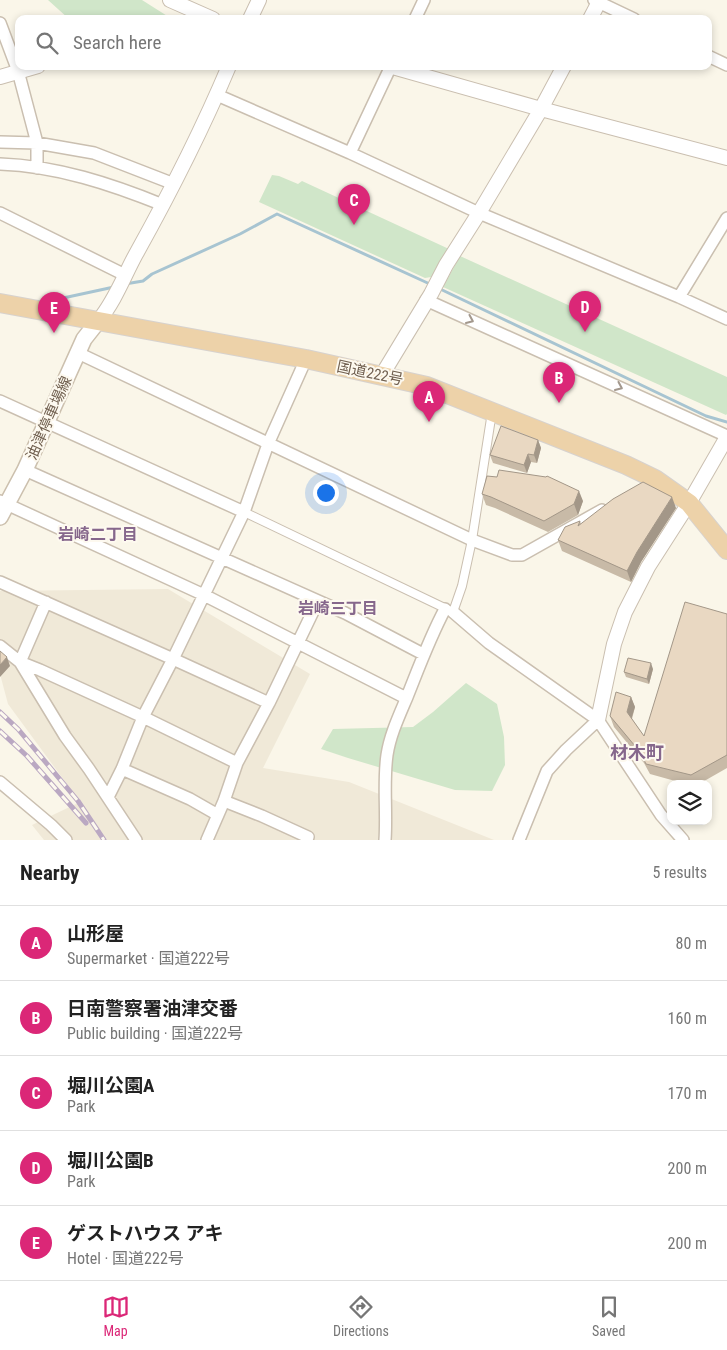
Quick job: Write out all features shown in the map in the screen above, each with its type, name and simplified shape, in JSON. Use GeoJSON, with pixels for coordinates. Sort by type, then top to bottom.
{"type":"FeatureCollection","features":[{"type":"Feature","properties":{"kind":"highway","name":"国道222号"},"geometry":{"type":"LineString","coordinates":[[0,303],[306,359],[427,386],[626,465],[651,482],[689,503],[727,550]]}},
{"type":"Feature","properties":{"kind":"main road","name":"油津停車場線"},"geometry":{"type":"LineString","coordinates":[[2,507],[25,470],[84,339],[99,320]]}},
{"type":"Feature","properties":{"kind":"street"},"geometry":{"type":"LineString","coordinates":[[170,0],[204,15]]}},
{"type":"Feature","properties":{"kind":"street"},"geometry":{"type":"LineString","coordinates":[[252,15],[259,0]]}},
{"type":"Feature","properties":{"kind":"street"},"geometry":{"type":"LineString","coordinates":[[417,15],[424,0]]}},
{"type":"Feature","properties":{"kind":"street"},"geometry":{"type":"LineString","coordinates":[[592,15],[598,1],[626,15]]}},
{"type":"Feature","properties":{"kind":"street"},"geometry":{"type":"LineString","coordinates":[[0,23],[15,63]]}},
{"type":"Feature","properties":{"kind":"street"},"geometry":{"type":"LineString","coordinates":[[712,58],[727,65]]}},
{"type":"Feature","properties":{"kind":"street"},"geometry":{"type":"LineString","coordinates":[[0,77],[22,70]]}},
{"type":"Feature","properties":{"kind":"street"},"geometry":{"type":"LineString","coordinates":[[99,320],[108,309],[164,205],[227,70]]}},
{"type":"Feature","properties":{"kind":"street"},"geometry":{"type":"LineString","coordinates":[[350,153],[388,70]]}},
{"type":"Feature","properties":{"kind":"street"},"geometry":{"type":"LineString","coordinates":[[404,70],[541,109],[727,158]]}},
{"type":"Feature","properties":{"kind":"street"},"geometry":{"type":"LineString","coordinates":[[382,375],[446,265],[541,109],[562,70]]}},
{"type":"Feature","properties":{"kind":"street"},"geometry":{"type":"LineString","coordinates":[[18,71],[37,143],[37,168]]}},
{"type":"Feature","properties":{"kind":"street"},"geometry":{"type":"LineString","coordinates":[[217,95],[479,212],[727,319]]}},
{"type":"Feature","properties":{"kind":"street"},"geometry":{"type":"LineString","coordinates":[[0,142],[37,143],[94,154],[174,184]]}},
{"type":"Feature","properties":{"kind":"street"},"geometry":{"type":"LineString","coordinates":[[0,164],[52,170],[85,178],[124,189],[164,205]]}},
{"type":"Feature","properties":{"kind":"street"},"geometry":{"type":"LineString","coordinates":[[0,213],[125,275]]}},
{"type":"Feature","properties":{"kind":"street"},"geometry":{"type":"LineString","coordinates":[[679,297],[727,218]]}},
{"type":"Feature","properties":{"kind":"street"},"geometry":{"type":"LineString","coordinates":[[428,297],[727,437],[689,503],[648,567],[625,612],[614,644],[598,720],[547,771],[519,840]]}},
{"type":"Feature","properties":{"kind":"street"},"geometry":{"type":"LineString","coordinates":[[78,353],[472,540],[512,556],[522,555],[614,503]]}},
{"type":"Feature","properties":{"kind":"street"},"geometry":{"type":"LineString","coordinates":[[108,797],[122,769],[143,716],[173,659],[244,512],[268,444],[306,359]]}},
{"type":"Feature","properties":{"kind":"street"},"geometry":{"type":"LineString","coordinates":[[0,401],[244,512],[449,611],[598,720],[661,814],[683,840]]}},
{"type":"Feature","properties":{"kind":"street"},"geometry":{"type":"LineString","coordinates":[[385,840],[387,754],[396,723],[423,654],[462,586],[472,540],[492,412]]}},
{"type":"Feature","properties":{"kind":"street"},"geometry":{"type":"LineString","coordinates":[[25,470],[345,613],[423,654]]}},
{"type":"Feature","properties":{"kind":"street"},"geometry":{"type":"LineString","coordinates":[[2,507],[204,595],[406,698]]}},
{"type":"Feature","properties":{"kind":"street"},"geometry":{"type":"LineString","coordinates":[[0,582],[268,703]]}},
{"type":"Feature","properties":{"kind":"street"},"geometry":{"type":"LineString","coordinates":[[207,840],[238,763],[318,601]]}},
{"type":"Feature","properties":{"kind":"street"},"geometry":{"type":"LineString","coordinates":[[20,662],[46,602]]}},
{"type":"Feature","properties":{"kind":"street"},"geometry":{"type":"LineString","coordinates":[[0,646],[20,662],[143,716],[238,763]]}},
{"type":"Feature","properties":{"kind":"street"},"geometry":{"type":"LineString","coordinates":[[20,662],[65,736],[136,840]]}},
{"type":"Feature","properties":{"kind":"street"},"geometry":{"type":"LineString","coordinates":[[122,769],[190,799],[218,815]]}},
{"type":"Feature","properties":{"kind":"street"},"geometry":{"type":"LineString","coordinates":[[0,782],[66,840]]}},
{"type":"Feature","properties":{"kind":"street"},"geometry":{"type":"LineString","coordinates":[[224,801],[308,837],[307,840]]}},
{"type":"Feature","properties":{"kind":"shaded area"},"geometry":{"type":"Polygon","coordinates":[[[168,589],[310,674],[263,768],[349,782],[494,840],[44,840],[32,825],[80,802],[8,704],[0,674],[0,591],[168,589]]]}},
{"type":"Feature","properties":{"kind":"green space"},"geometry":{"type":"Polygon","coordinates":[[[48,0],[142,0],[166,15],[65,15],[48,0]]]}},
{"type":"Feature","properties":{"kind":"green space"},"geometry":{"type":"Polygon","coordinates":[[[272,175],[298,184],[302,181],[449,249],[431,277],[425,278],[259,202],[272,175]]]}},
{"type":"Feature","properties":{"kind":"green space"},"geometry":{"type":"Polygon","coordinates":[[[460,256],[727,377],[727,414],[443,287],[460,256]]]}},
{"type":"Feature","properties":{"kind":"green space"},"geometry":{"type":"Polygon","coordinates":[[[466,683],[497,704],[504,737],[505,765],[492,791],[455,790],[321,749],[333,729],[413,727],[466,683]]]}},
{"type":"Feature","properties":{"kind":"building"},"geometry":{"type":"Polygon","coordinates":[[[501,426],[538,440],[534,455],[528,454],[524,465],[490,455],[501,426]]]}},
{"type":"Feature","properties":{"kind":"building"},"geometry":{"type":"Polygon","coordinates":[[[499,470],[547,476],[579,491],[574,504],[544,521],[482,494],[487,476],[497,477],[499,470]]]}},
{"type":"Feature","properties":{"kind":"building"},"geometry":{"type":"Polygon","coordinates":[[[643,482],[672,497],[627,571],[558,540],[565,527],[580,521],[578,526],[613,499],[643,482]]]}},
{"type":"Feature","properties":{"kind":"building"},"geometry":{"type":"Polygon","coordinates":[[[685,602],[727,614],[727,755],[691,775],[646,764],[640,752],[610,716],[616,692],[631,697],[627,712],[644,736],[685,602]]]}},
{"type":"Feature","properties":{"kind":"building"},"geometry":{"type":"Polygon","coordinates":[[[0,651],[7,657],[0,665],[0,651]]]}},
{"type":"Feature","properties":{"kind":"building"},"geometry":{"type":"Polygon","coordinates":[[[628,658],[651,663],[647,679],[624,672],[628,658]]]}},
{"type":"Feature","properties":{"kind":"waterway"},"geometry":{"type":"LineString","coordinates":[[125,284],[143,281],[152,274],[240,234],[277,214],[432,285]]}},
{"type":"Feature","properties":{"kind":"waterway"},"geometry":{"type":"LineString","coordinates":[[40,303],[114,287]]}},
{"type":"Feature","properties":{"kind":"waterway"},"geometry":{"type":"LineString","coordinates":[[438,288],[706,416],[727,422]]}},
{"type":"Feature","properties":{"kind":"railway"},"geometry":{"type":"LineString","coordinates":[[0,712],[18,729],[78,801],[104,840]]}},
{"type":"Feature","properties":{"kind":"railway"},"geometry":{"type":"LineString","coordinates":[[0,731],[27,756],[86,823]]}},
{"type":"Feature","properties":{"kind":"place","name":"堀川公園A"},"geometry":{"type":"Point","coordinates":[354,225]}},
{"type":"Feature","properties":{"kind":"place","name":"堀川公園B"},"geometry":{"type":"Point","coordinates":[585,332]}},
{"type":"Feature","properties":{"kind":"place","name":"ゲストハウス アキ"},"geometry":{"type":"Point","coordinates":[54,333]}},
{"type":"Feature","properties":{"kind":"place","name":"日南警察署油津交番"},"geometry":{"type":"Point","coordinates":[559,403]}},
{"type":"Feature","properties":{"kind":"place","name":"山形屋"},"geometry":{"type":"Point","coordinates":[429,422]}},
{"type":"Feature","properties":{"kind":"district","name":"岩崎二丁目"},"geometry":{"type":"Point","coordinates":[98,534]}},
{"type":"Feature","properties":{"kind":"district","name":"岩崎三丁目"},"geometry":{"type":"Point","coordinates":[338,608]}},
{"type":"Feature","properties":{"kind":"district","name":"材木町"},"geometry":{"type":"Point","coordinates":[637,752]}}]}
